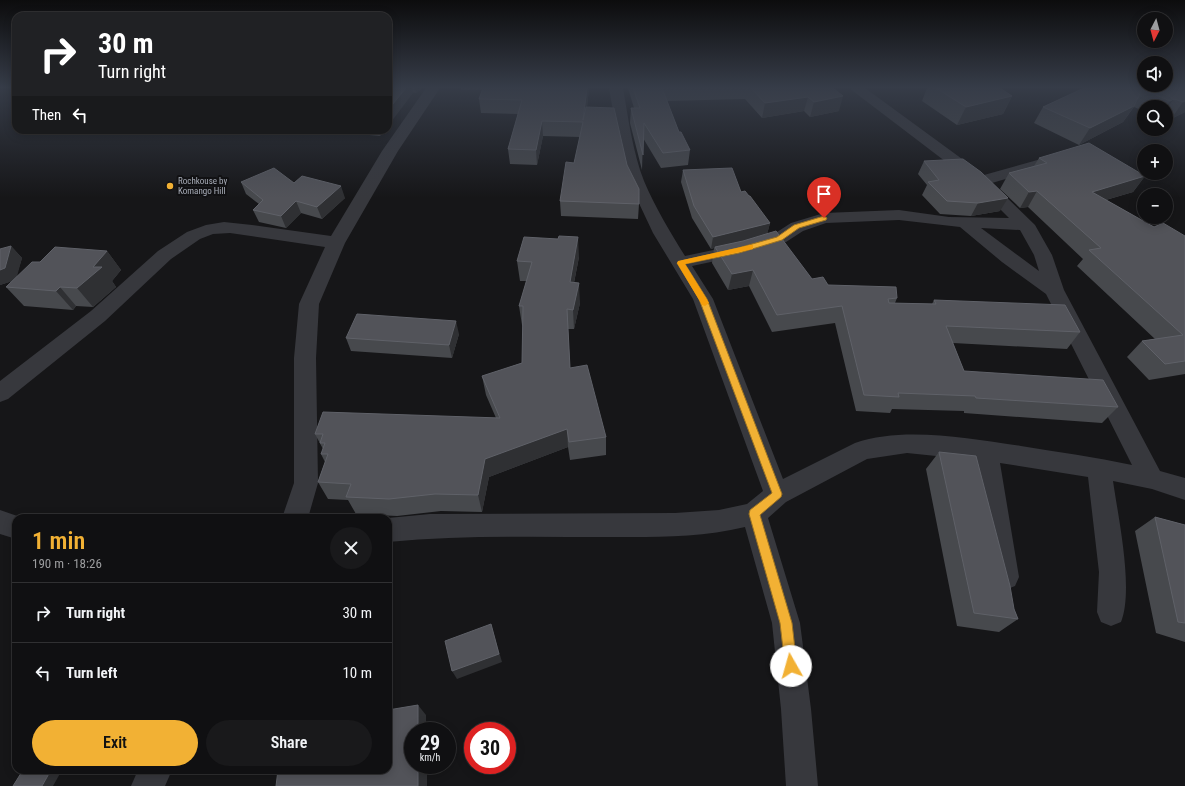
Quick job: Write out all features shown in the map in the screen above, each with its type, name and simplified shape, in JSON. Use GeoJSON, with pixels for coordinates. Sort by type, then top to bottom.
{"type":"FeatureCollection","features":[{"type":"Feature","properties":{"kind":"street"},"geometry":{"type":"LineString","coordinates":[[296,514],[306,483],[305,358],[309,304],[336,243],[390,151],[408,125]]}},
{"type":"Feature","properties":{"kind":"street"},"geometry":{"type":"LineString","coordinates":[[622,125],[636,180],[662,233],[703,299],[777,494]]}},
{"type":"Feature","properties":{"kind":"street"},"geometry":{"type":"LineString","coordinates":[[905,125],[981,181],[1026,225],[1043,255],[1054,290],[1152,479]]}},
{"type":"Feature","properties":{"kind":"street"},"geometry":{"type":"LineString","coordinates":[[981,181],[1077,153]]}},
{"type":"Feature","properties":{"kind":"street"},"geometry":{"type":"LineString","coordinates":[[681,263],[739,250],[780,238],[797,227],[824,218],[899,214],[965,223],[1009,223],[1026,225]]}},
{"type":"Feature","properties":{"kind":"street"},"geometry":{"type":"LineString","coordinates":[[965,223],[1018,267],[1054,290]]}},
{"type":"Feature","properties":{"kind":"street"},"geometry":{"type":"LineString","coordinates":[[0,393],[36,367],[97,316],[171,250],[192,236],[207,230],[223,227],[336,243]]}},
{"type":"Feature","properties":{"kind":"street"},"geometry":{"type":"LineString","coordinates":[[392,530],[430,526],[675,525],[719,522],[754,514],[777,494],[862,450],[907,443],[986,452],[1098,468],[1152,479],[1185,490]]}},
{"type":"Feature","properties":{"kind":"street"},"geometry":{"type":"LineString","coordinates":[[986,452],[1008,598]]}},
{"type":"Feature","properties":{"kind":"street"},"geometry":{"type":"LineString","coordinates":[[1098,468],[1112,572],[1112,612]]}},
{"type":"Feature","properties":{"kind":"street"},"geometry":{"type":"LineString","coordinates":[[754,514],[786,623],[796,709],[802,786]]}},
{"type":"Feature","properties":{"kind":"street"},"geometry":{"type":"LineString","coordinates":[[0,522],[12,526]]}},
{"type":"Feature","properties":{"kind":"street"},"geometry":{"type":"LineString","coordinates":[[147,786],[154,774]]}},
{"type":"Feature","properties":{"kind":"building"},"geometry":{"type":"Polygon","coordinates":[[[515,125],[541,125],[536,150],[508,149],[515,125]]]}},
{"type":"Feature","properties":{"kind":"building"},"geometry":{"type":"Polygon","coordinates":[[[582,125],[618,125],[627,165],[639,189],[639,204],[560,201],[566,162],[574,163],[582,125]]]}},
{"type":"Feature","properties":{"kind":"building"},"geometry":{"type":"Polygon","coordinates":[[[635,125],[644,125],[643,155],[635,125]]]}},
{"type":"Feature","properties":{"kind":"building"},"geometry":{"type":"Polygon","coordinates":[[[645,125],[676,125],[690,150],[663,153],[645,125]]]}},
{"type":"Feature","properties":{"kind":"building"},"geometry":{"type":"Polygon","coordinates":[[[1083,125],[1097,125],[1090,128],[1083,125]]]}},
{"type":"Feature","properties":{"kind":"building"},"geometry":{"type":"Polygon","coordinates":[[[1089,143],[1137,171],[1137,178],[1092,192],[1137,217],[1137,224],[1149,224],[1154,227],[1165,224],[1185,236],[1185,361],[1165,364],[1142,341],[1183,335],[1089,250],[1101,248],[1037,191],[1029,192],[1009,173],[1047,163],[1039,158],[1089,143]]]}},
{"type":"Feature","properties":{"kind":"building"},"geometry":{"type":"Polygon","coordinates":[[[963,159],[981,172],[1008,198],[978,203],[947,201],[928,182],[939,180],[924,161],[963,159]]]}},
{"type":"Feature","properties":{"kind":"building"},"geometry":{"type":"Polygon","coordinates":[[[274,168],[294,183],[302,176],[341,186],[317,207],[296,201],[281,216],[253,210],[263,200],[241,182],[274,168]]]}},
{"type":"Feature","properties":{"kind":"building"},"geometry":{"type":"Polygon","coordinates":[[[732,168],[741,192],[745,191],[750,196],[770,223],[713,237],[694,206],[683,170],[732,168]]]}},
{"type":"Feature","properties":{"kind":"building"},"geometry":{"type":"Polygon","coordinates":[[[776,231],[812,279],[823,277],[828,285],[896,287],[897,298],[888,299],[889,303],[936,304],[934,300],[1065,305],[1080,332],[946,326],[964,371],[1103,380],[1118,407],[976,398],[975,396],[898,393],[899,397],[864,395],[842,306],[777,315],[753,270],[732,274],[715,247],[743,241],[776,231]]]}},
{"type":"Feature","properties":{"kind":"building"},"geometry":{"type":"Polygon","coordinates":[[[559,236],[578,237],[570,282],[579,283],[573,310],[567,309],[570,368],[587,365],[606,437],[569,442],[567,429],[485,459],[478,495],[435,494],[389,499],[346,497],[351,484],[318,482],[328,454],[321,454],[325,443],[320,443],[323,434],[315,434],[323,412],[500,418],[482,376],[522,363],[523,306],[519,306],[532,262],[517,261],[524,237],[558,239],[559,236]]]}},
{"type":"Feature","properties":{"kind":"building"},"geometry":{"type":"Polygon","coordinates":[[[11,246],[5,268],[0,270],[0,249],[11,246]]]}},
{"type":"Feature","properties":{"kind":"building"},"geometry":{"type":"Polygon","coordinates":[[[55,247],[107,251],[93,267],[102,267],[77,288],[60,287],[56,291],[6,287],[32,262],[40,262],[55,247]]]}},
{"type":"Feature","properties":{"kind":"building"},"geometry":{"type":"Polygon","coordinates":[[[357,314],[456,321],[449,345],[346,338],[357,314]]]}},
{"type":"Feature","properties":{"kind":"building"},"geometry":{"type":"Polygon","coordinates":[[[939,452],[976,456],[1010,586],[1014,609],[1018,619],[974,613],[939,452]]]}},
{"type":"Feature","properties":{"kind":"building"},"geometry":{"type":"Polygon","coordinates":[[[1155,517],[1185,525],[1185,623],[1178,622],[1155,517]]]}},
{"type":"Feature","properties":{"kind":"building"},"geometry":{"type":"Polygon","coordinates":[[[491,624],[499,654],[452,671],[445,641],[491,624]]]}},
{"type":"Feature","properties":{"kind":"building"},"geometry":{"type":"Polygon","coordinates":[[[418,705],[418,722],[404,722],[404,774],[418,774],[418,786],[276,786],[278,774],[392,774],[392,709],[418,705]]]}},
{"type":"Feature","properties":{"kind":"building"},"geometry":{"type":"Polygon","coordinates":[[[20,774],[49,774],[42,786],[13,786],[20,774]]]}},
{"type":"Feature","properties":{"kind":"slow traffic"},"geometry":{"type":"LineString","coordinates":[[705,303],[681,263],[750,247]]}},
{"type":"Feature","properties":{"kind":"place","name":"Rochkouse by Komango Hill"},"geometry":{"type":"Point","coordinates":[170,186]}},
{"type":"Feature","properties":{"kind":"route"},"geometry":{"type":"LineString","coordinates":[[791,666],[786,623],[754,514],[777,494],[703,299],[681,263],[739,250],[780,238],[797,227],[824,218]]}}]}
